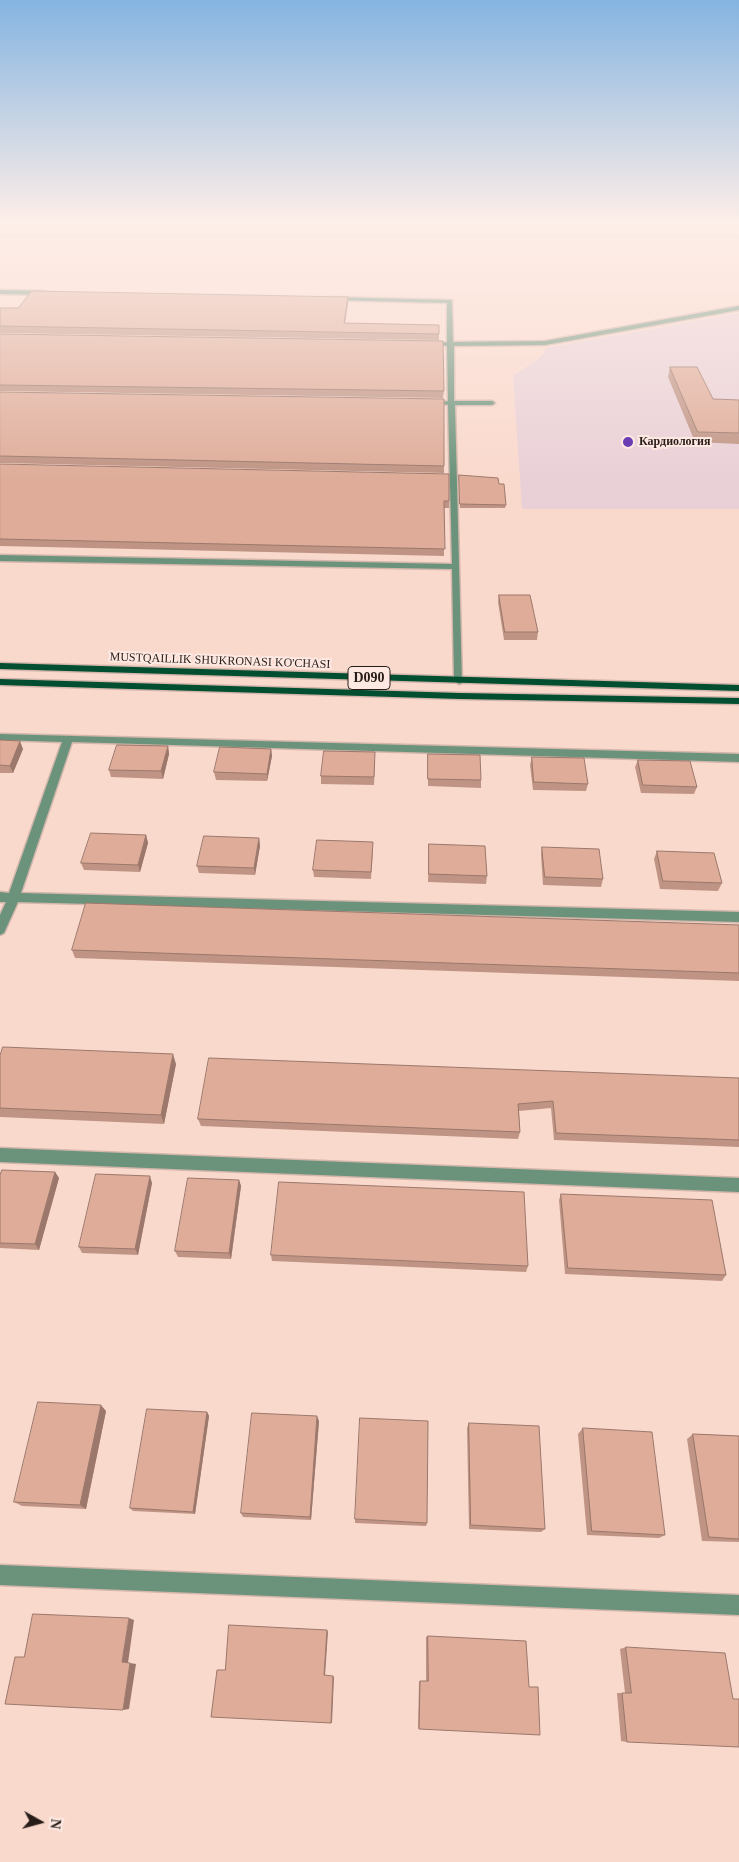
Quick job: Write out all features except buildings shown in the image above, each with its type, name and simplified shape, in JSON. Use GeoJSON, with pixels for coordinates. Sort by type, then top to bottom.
{"type":"FeatureCollection","features":[{"type":"Feature","properties":{"kind":"main road","name":"MUSTQAILLIK SHUKRONASI KO'CHASI"},"geometry":{"type":"LineString","coordinates":[[0,666],[739,688]]}},
{"type":"Feature","properties":{"kind":"main road","name":"MUSTQAILLIK SHUKRONASI KO'CHASI"},"geometry":{"type":"LineString","coordinates":[[0,682],[460,696],[739,701]]}},
{"type":"Feature","properties":{"kind":"street"},"geometry":{"type":"LineString","coordinates":[[450,307],[449,344],[459,681]]}},
{"type":"Feature","properties":{"kind":"street"},"geometry":{"type":"LineString","coordinates":[[430,344],[487,345],[545,342],[739,308]]}},
{"type":"Feature","properties":{"kind":"street"},"geometry":{"type":"LineString","coordinates":[[431,403],[492,403]]}},
{"type":"Feature","properties":{"kind":"street"},"geometry":{"type":"LineString","coordinates":[[444,477],[454,477]]}},
{"type":"Feature","properties":{"kind":"street"},"geometry":{"type":"LineString","coordinates":[[0,558],[456,567]]}},
{"type":"Feature","properties":{"kind":"street"},"geometry":{"type":"LineString","coordinates":[[0,737],[739,758]]}},
{"type":"Feature","properties":{"kind":"street"},"geometry":{"type":"LineString","coordinates":[[0,930],[14,898],[68,739]]}},
{"type":"Feature","properties":{"kind":"street"},"geometry":{"type":"LineString","coordinates":[[0,897],[739,917]]}},
{"type":"Feature","properties":{"kind":"street"},"geometry":{"type":"LineString","coordinates":[[0,1156],[739,1185]]}},
{"type":"Feature","properties":{"kind":"street"},"geometry":{"type":"LineString","coordinates":[[0,1575],[739,1604]]}},
{"type":"Feature","properties":{"kind":"shaded area","name":"Кардиология"},"geometry":{"type":"Polygon","coordinates":[[[739,313],[739,509],[522,509],[513,376],[542,356],[546,348],[739,313]]]}},
{"type":"Feature","properties":{"kind":"place","name":"Кардиология"},"geometry":{"type":"Point","coordinates":[628,442]}}]}
